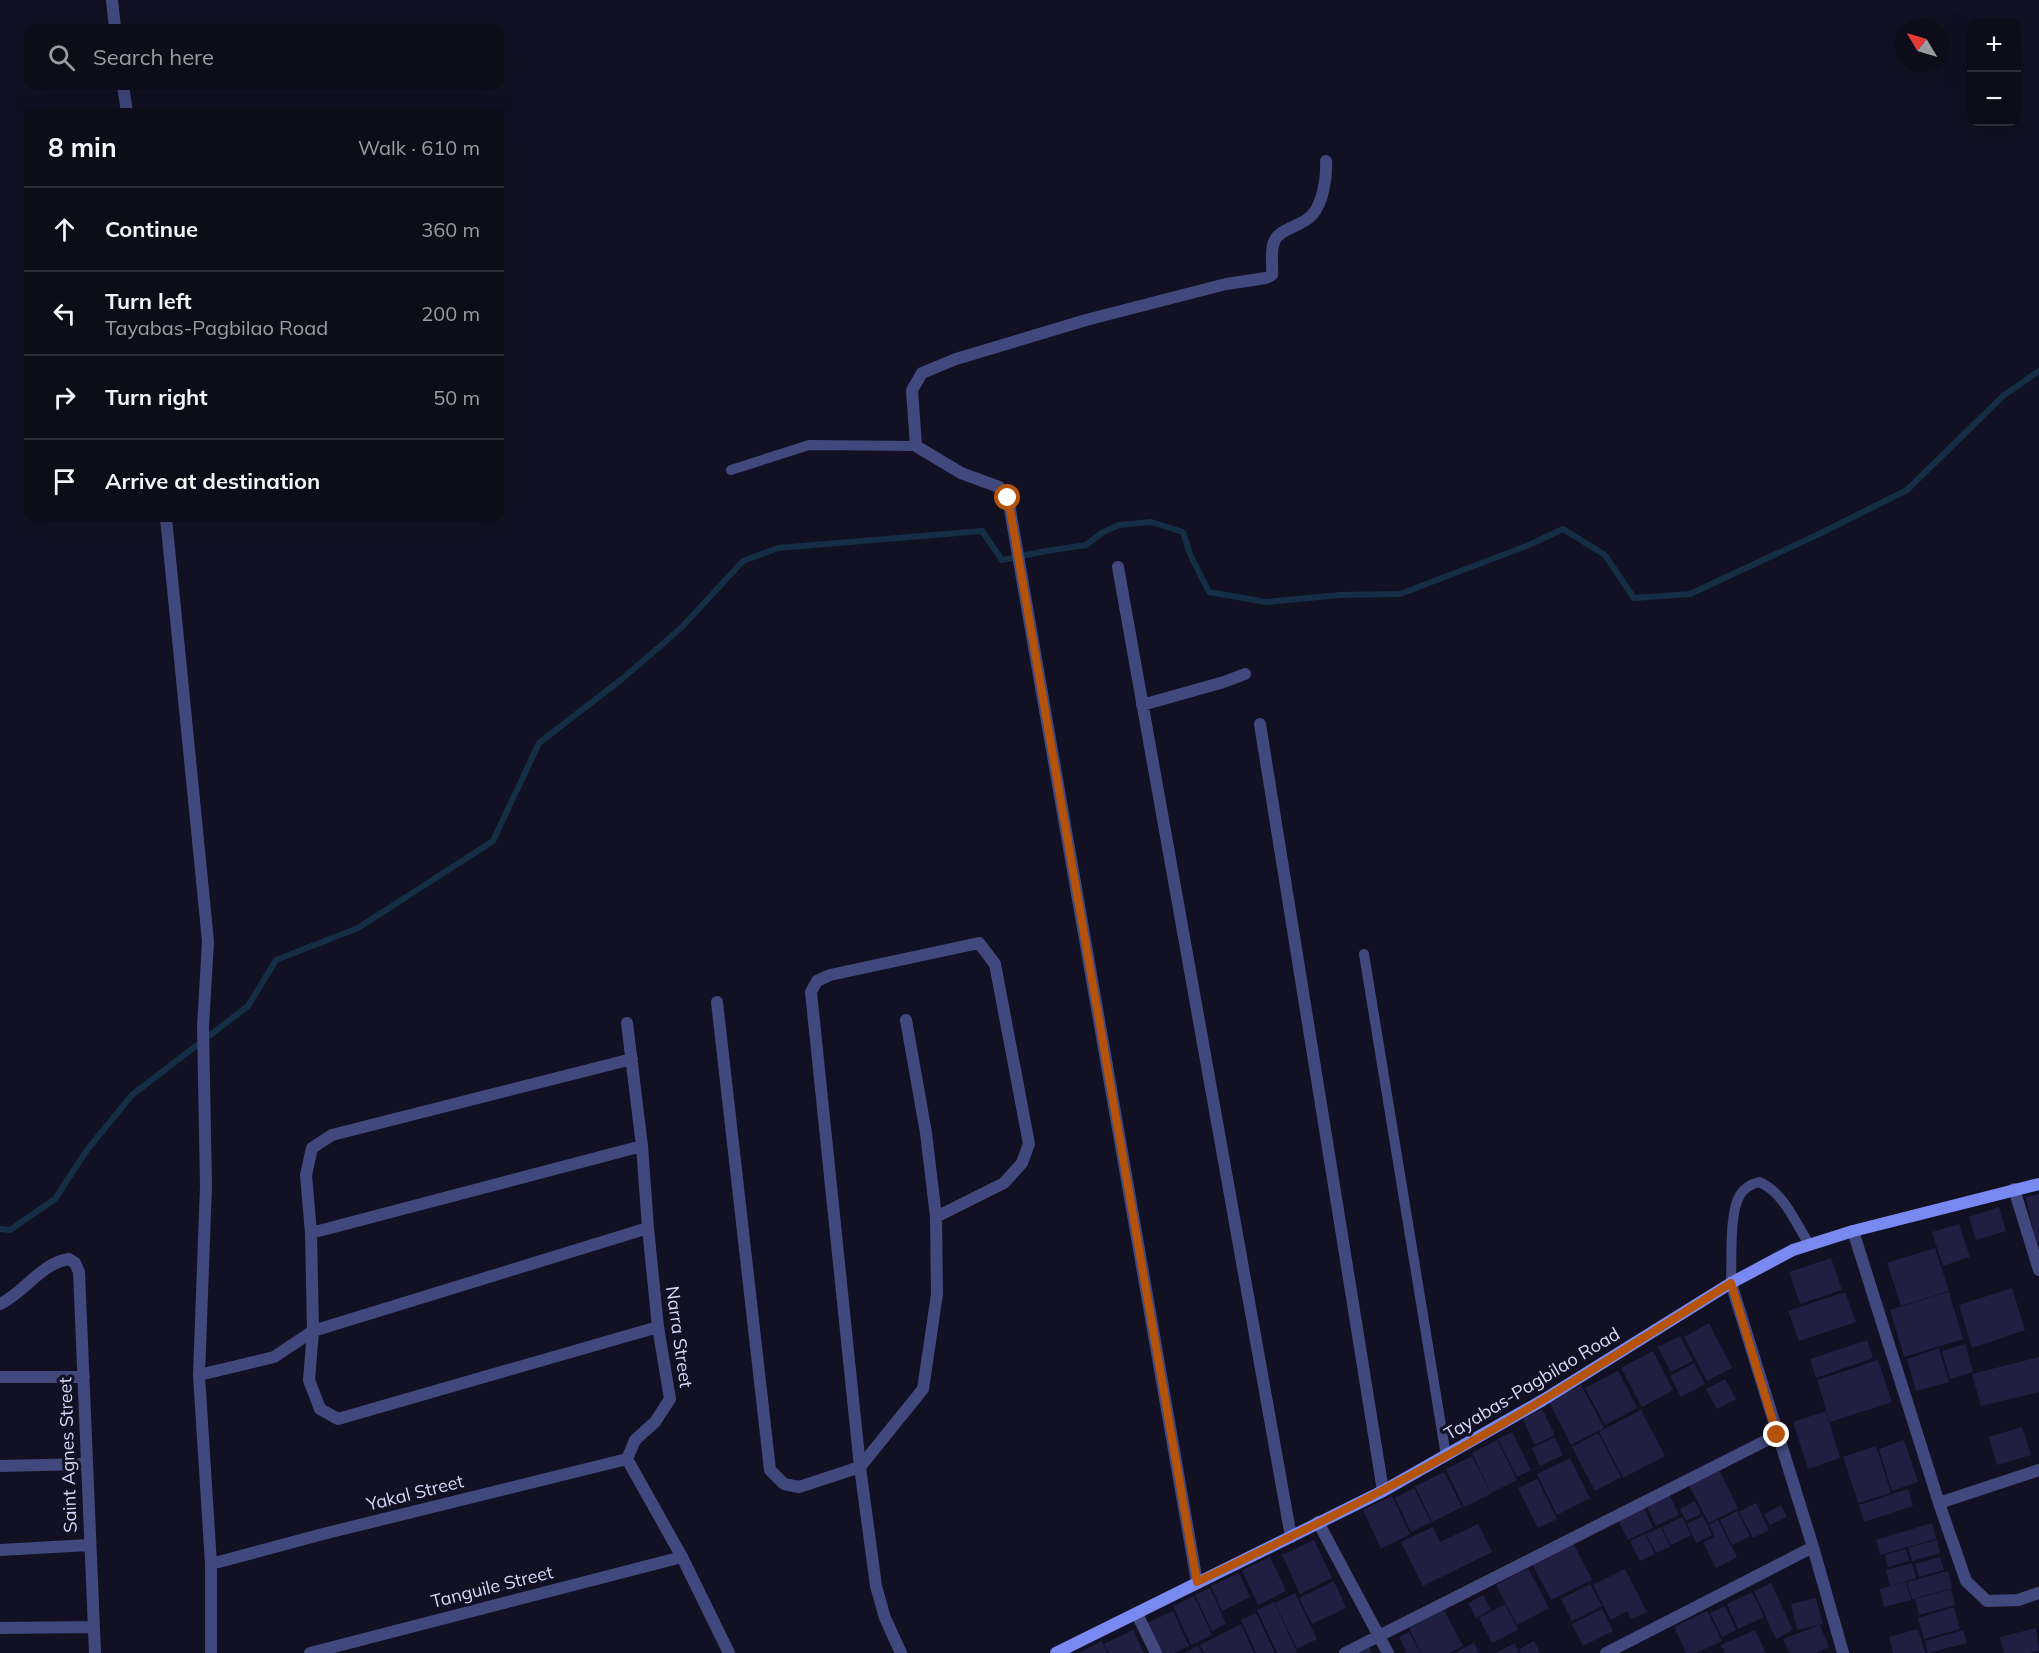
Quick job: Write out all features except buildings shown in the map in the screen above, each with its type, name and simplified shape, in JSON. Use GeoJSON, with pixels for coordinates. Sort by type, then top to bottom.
{"type":"FeatureCollection","features":[{"type":"Feature","properties":{"kind":"main road","name":"Tayabas-Pagbilao Road"},"geometry":{"type":"LineString","coordinates":[[1056,1653],[1383,1491],[1543,1400],[1731,1283],[1793,1250],[1852,1231],[2039,1184]]}},
{"type":"Feature","properties":{"kind":"street"},"geometry":{"type":"LineString","coordinates":[[111,0],[114,24]]}},
{"type":"Feature","properties":{"kind":"street"},"geometry":{"type":"LineString","coordinates":[[124,90],[126,108]]}},
{"type":"Feature","properties":{"kind":"street"},"geometry":{"type":"LineString","coordinates":[[1197,1582],[1008,498],[999,487],[961,473],[916,446],[912,390],[922,373],[956,359],[1086,320],[1226,284],[1272,275],[1273,243],[1279,234],[1312,215],[1325,186],[1326,161]]}},
{"type":"Feature","properties":{"kind":"street"},"geometry":{"type":"LineString","coordinates":[[166,522],[208,941],[204,1027],[206,1186],[199,1375],[211,1564],[211,1653]]}},
{"type":"Feature","properties":{"kind":"street"},"geometry":{"type":"LineString","coordinates":[[1118,567],[1291,1537]]}},
{"type":"Feature","properties":{"kind":"street"},"geometry":{"type":"LineString","coordinates":[[1142,705],[1245,674]]}},
{"type":"Feature","properties":{"kind":"street"},"geometry":{"type":"LineString","coordinates":[[1260,724],[1383,1491]]}},
{"type":"Feature","properties":{"kind":"street"},"geometry":{"type":"LineString","coordinates":[[901,1653],[885,1618],[876,1586],[860,1467],[812,992],[817,981],[830,975],[979,943],[995,964],[1029,1144],[1022,1163],[1004,1183],[936,1217]]}},
{"type":"Feature","properties":{"kind":"street"},"geometry":{"type":"LineString","coordinates":[[717,1002],[770,1470],[784,1484],[799,1487],[860,1467],[923,1389],[937,1294],[936,1217],[927,1133],[906,1020]]}},
{"type":"Feature","properties":{"kind":"street","name":"Narra Street"},"geometry":{"type":"LineString","coordinates":[[627,1023],[642,1146],[658,1327],[670,1399],[655,1422],[634,1440],[627,1459]]}},
{"type":"Feature","properties":{"kind":"street"},"geometry":{"type":"LineString","coordinates":[[632,1059],[332,1135],[312,1148],[306,1175],[311,1233],[313,1331],[309,1380],[320,1409],[338,1419],[658,1327]]}},
{"type":"Feature","properties":{"kind":"street"},"geometry":{"type":"LineString","coordinates":[[311,1233],[642,1146]]}},
{"type":"Feature","properties":{"kind":"street"},"geometry":{"type":"LineString","coordinates":[[2014,1190],[2039,1270]]}},
{"type":"Feature","properties":{"kind":"street"},"geometry":{"type":"LineString","coordinates":[[199,1375],[274,1357],[313,1331],[648,1228]]}},
{"type":"Feature","properties":{"kind":"street"},"geometry":{"type":"LineString","coordinates":[[1852,1231],[1966,1581],[1987,1601],[2018,1600],[2039,1593]]}},
{"type":"Feature","properties":{"kind":"street","name":"Saint Agnes Street"},"geometry":{"type":"LineString","coordinates":[[0,1304],[11,1299],[49,1265],[69,1259],[75,1263],[79,1272],[95,1653]]}},
{"type":"Feature","properties":{"kind":"street"},"geometry":{"type":"LineString","coordinates":[[1731,1283],[1813,1547],[1843,1653]]}},
{"type":"Feature","properties":{"kind":"street"},"geometry":{"type":"LineString","coordinates":[[0,1377],[84,1377]]}},
{"type":"Feature","properties":{"kind":"street"},"geometry":{"type":"LineString","coordinates":[[1345,1653],[1777,1435]]}},
{"type":"Feature","properties":{"kind":"street"},"geometry":{"type":"LineString","coordinates":[[627,1459],[682,1557],[729,1653]]}},
{"type":"Feature","properties":{"kind":"street","name":"Yakal Street"},"geometry":{"type":"LineString","coordinates":[[211,1564],[627,1459]]}},
{"type":"Feature","properties":{"kind":"street"},"geometry":{"type":"LineString","coordinates":[[0,1466],[86,1464]]}},
{"type":"Feature","properties":{"kind":"street"},"geometry":{"type":"LineString","coordinates":[[1939,1503],[2039,1470]]}},
{"type":"Feature","properties":{"kind":"street"},"geometry":{"type":"LineString","coordinates":[[1318,1522],[1388,1653]]}},
{"type":"Feature","properties":{"kind":"street"},"geometry":{"type":"LineString","coordinates":[[0,1550],[89,1545]]}},
{"type":"Feature","properties":{"kind":"street"},"geometry":{"type":"LineString","coordinates":[[1606,1653],[1813,1547]]}},
{"type":"Feature","properties":{"kind":"street","name":"Tanguile Street"},"geometry":{"type":"LineString","coordinates":[[310,1653],[682,1557]]}},
{"type":"Feature","properties":{"kind":"street"},"geometry":{"type":"LineString","coordinates":[[1137,1614],[1156,1653]]}},
{"type":"Feature","properties":{"kind":"street"},"geometry":{"type":"LineString","coordinates":[[0,1628],[94,1627]]}},
{"type":"Feature","properties":{"kind":"lane"},"geometry":{"type":"LineString","coordinates":[[731,470],[809,445],[916,446]]}},
{"type":"Feature","properties":{"kind":"lane"},"geometry":{"type":"LineString","coordinates":[[1364,954],[1446,1456]]}},
{"type":"Feature","properties":{"kind":"lane"},"geometry":{"type":"LineString","coordinates":[[1731,1283],[1734,1213],[1740,1196],[1749,1185],[1759,1182],[1767,1185],[1780,1198],[1809,1244]]}},
{"type":"Feature","properties":{"kind":"waterway"},"geometry":{"type":"LineString","coordinates":[[0,1229],[10,1230],[55,1199],[87,1150],[132,1095],[248,1006],[276,960],[358,928],[493,841],[539,743],[622,679],[681,628],[743,561],[778,548],[982,531],[1002,560],[1086,545],[1103,532],[1119,525],[1151,522],[1183,532],[1190,554],[1209,592],[1266,602],[1340,595],[1400,594],[1529,545],[1563,529],[1605,555],[1634,598],[1690,594],[1907,490],[2003,396],[2039,371]]}},
{"type":"Feature","properties":{"kind":"route"},"geometry":{"type":"LineString","coordinates":[[1008,498],[1197,1582],[1383,1491],[1446,1456],[1543,1400],[1731,1283],[1777,1435]]}}]}
